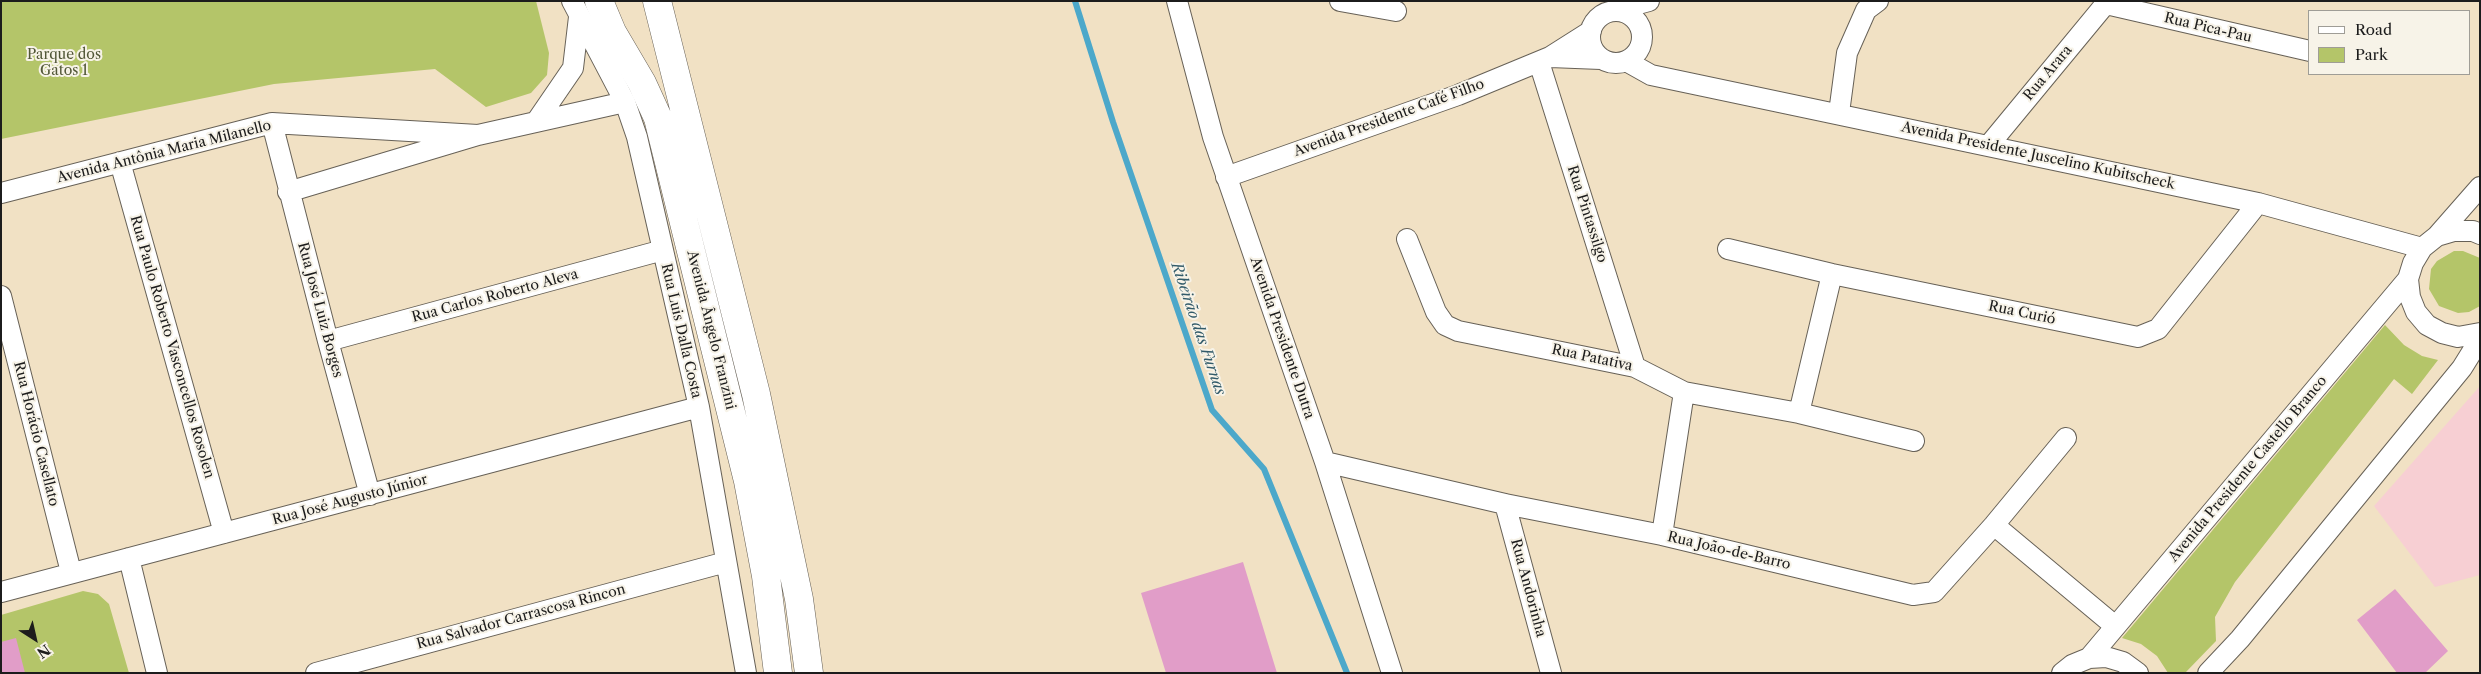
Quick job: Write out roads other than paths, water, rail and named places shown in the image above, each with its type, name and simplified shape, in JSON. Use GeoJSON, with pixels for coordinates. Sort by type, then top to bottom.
{"type":"FeatureCollection","features":[{"type":"Feature","properties":{"kind":"main road","name":"Avenida Ângelo Franzini"},"geometry":{"type":"LineString","coordinates":[[657,1],[756,394],[799,599],[809,673]]}},
{"type":"Feature","properties":{"kind":"main road","name":"Avenida Ângelo Franzini"},"geometry":{"type":"LineString","coordinates":[[583,7],[612,32],[642,83],[658,118],[748,481],[766,576],[778,673]]}},
{"type":"Feature","properties":{"kind":"street","name":"Avenida Presidente Dutra"},"geometry":{"type":"LineString","coordinates":[[1177,1],[1226,177],[1325,462],[1392,673]]}},
{"type":"Feature","properties":{"kind":"street"},"geometry":{"type":"LineString","coordinates":[[1340,1],[1396,11]]}},
{"type":"Feature","properties":{"kind":"street"},"geometry":{"type":"LineString","coordinates":[[1649,1],[1600,16],[1590,31],[1591,47],[1601,59],[1618,63],[1626,61],[1637,52],[1640,31],[1657,1]]}},
{"type":"Feature","properties":{"kind":"street"},"geometry":{"type":"LineString","coordinates":[[1839,113],[1847,53],[1866,10],[1878,1]]}},
{"type":"Feature","properties":{"kind":"street","name":"Rua Pica-Pau"},"geometry":{"type":"LineString","coordinates":[[2107,2],[2308,52]]}},
{"type":"Feature","properties":{"kind":"street","name":"Rua Arara"},"geometry":{"type":"LineString","coordinates":[[1989,145],[2107,2]]}},
{"type":"Feature","properties":{"kind":"street"},"geometry":{"type":"LineString","coordinates":[[536,122],[573,68],[583,7]]}},
{"type":"Feature","properties":{"kind":"street","name":"Rua Luis Dalla Costa"},"geometry":{"type":"LineString","coordinates":[[583,7],[625,102],[637,137],[699,407],[746,673]]}},
{"type":"Feature","properties":{"kind":"street"},"geometry":{"type":"LineString","coordinates":[[1608,12],[1625,13],[1640,31],[1651,75]]}},
{"type":"Feature","properties":{"kind":"street","name":"Avenida Presidente Café Filho"},"geometry":{"type":"LineString","coordinates":[[1226,177],[1458,95],[1544,59],[1590,31]]}},
{"type":"Feature","properties":{"kind":"street","name":"Avenida Presidente Café Filho"},"geometry":{"type":"LineString","coordinates":[[1544,59],[1601,59]]}},
{"type":"Feature","properties":{"kind":"street","name":"Rua Pintassilgo"},"geometry":{"type":"LineString","coordinates":[[1544,59],[1635,367]]}},
{"type":"Feature","properties":{"kind":"street","name":"Avenida Presidente Juscelino Kubitscheck"},"geometry":{"type":"LineString","coordinates":[[1626,61],[1651,75],[1989,145],[2430,242]]}},
{"type":"Feature","properties":{"kind":"street"},"geometry":{"type":"LineString","coordinates":[[288,192],[478,135],[625,102]]}},
{"type":"Feature","properties":{"kind":"street","name":"Avenida Antônia Maria Milanello"},"geometry":{"type":"LineString","coordinates":[[1,193],[272,123],[478,135]]}},
{"type":"Feature","properties":{"kind":"street","name":"Rua José Luiz Borges"},"geometry":{"type":"LineString","coordinates":[[272,123],[288,192],[370,495]]}},
{"type":"Feature","properties":{"kind":"street","name":"Rua Paulo Roberto Vasconcellos Rosolen"},"geometry":{"type":"LineString","coordinates":[[120,162],[224,532]]}},
{"type":"Feature","properties":{"kind":"street"},"geometry":{"type":"LineString","coordinates":[[2480,187],[2412,263],[2408,280],[2410,297],[2416,312],[2428,325],[2442,334],[2458,337],[2480,333]]}},
{"type":"Feature","properties":{"kind":"street","name":"Rua Curió"},"geometry":{"type":"LineString","coordinates":[[1728,249],[1832,274],[2138,337],[2158,329],[2258,203]]}},
{"type":"Feature","properties":{"kind":"street"},"geometry":{"type":"LineString","coordinates":[[2430,242],[2454,231],[2473,231],[2480,234]]}},
{"type":"Feature","properties":{"kind":"street","name":"Rua Patativa"},"geometry":{"type":"LineString","coordinates":[[1407,240],[1436,312],[1445,324],[1458,331],[1635,367],[1684,392],[1799,413],[1914,440]]}},
{"type":"Feature","properties":{"kind":"street","name":"Rua Carlos Roberto Aleva"},"geometry":{"type":"LineString","coordinates":[[328,342],[663,250]]}},
{"type":"Feature","properties":{"kind":"street"},"geometry":{"type":"LineString","coordinates":[[1799,413],[1832,274]]}},
{"type":"Feature","properties":{"kind":"street","name":"Avenida Presidente Castello Branco"},"geometry":{"type":"LineString","coordinates":[[2088,658],[2408,280]]}},
{"type":"Feature","properties":{"kind":"street","name":"Rua Horácio Casellato"},"geometry":{"type":"LineString","coordinates":[[1,296],[71,572]]}},
{"type":"Feature","properties":{"kind":"street"},"geometry":{"type":"LineString","coordinates":[[2208,673],[2240,639],[2462,368],[2480,339]]}},
{"type":"Feature","properties":{"kind":"street"},"geometry":{"type":"LineString","coordinates":[[1662,535],[1684,392]]}},
{"type":"Feature","properties":{"kind":"street","name":"Rua José Augusto Júnior"},"geometry":{"type":"LineString","coordinates":[[1,592],[699,407]]}},
{"type":"Feature","properties":{"kind":"street","name":"Rua João-de-Barro"},"geometry":{"type":"LineString","coordinates":[[1325,462],[1505,504],[1662,535],[1913,596],[1934,592],[1994,525],[2066,438]]}},
{"type":"Feature","properties":{"kind":"street","name":"Rua Andorinha"},"geometry":{"type":"LineString","coordinates":[[1505,504],[1551,673]]}},
{"type":"Feature","properties":{"kind":"street"},"geometry":{"type":"LineString","coordinates":[[1994,525],[2115,626]]}},
{"type":"Feature","properties":{"kind":"street"},"geometry":{"type":"LineString","coordinates":[[129,558],[157,673]]}},
{"type":"Feature","properties":{"kind":"street","name":"Rua Salvador Carrascosa Rincon"},"geometry":{"type":"LineString","coordinates":[[316,673],[726,562]]}},
{"type":"Feature","properties":{"kind":"street"},"geometry":{"type":"LineString","coordinates":[[2062,673],[2072,665],[2088,658],[2106,657],[2123,662],[2138,673]]}},
{"type":"Feature","properties":{"kind":"waterway","name":"Ribeirão das Furnas"},"geometry":{"type":"LineString","coordinates":[[1075,1],[1113,122],[1212,410],[1264,469],[1347,673]]}},
{"type":"Feature","properties":{"kind":"park label","name":"Parque dos Gatos 1"},"geometry":{"type":"Point","coordinates":[64,64]}}]}
